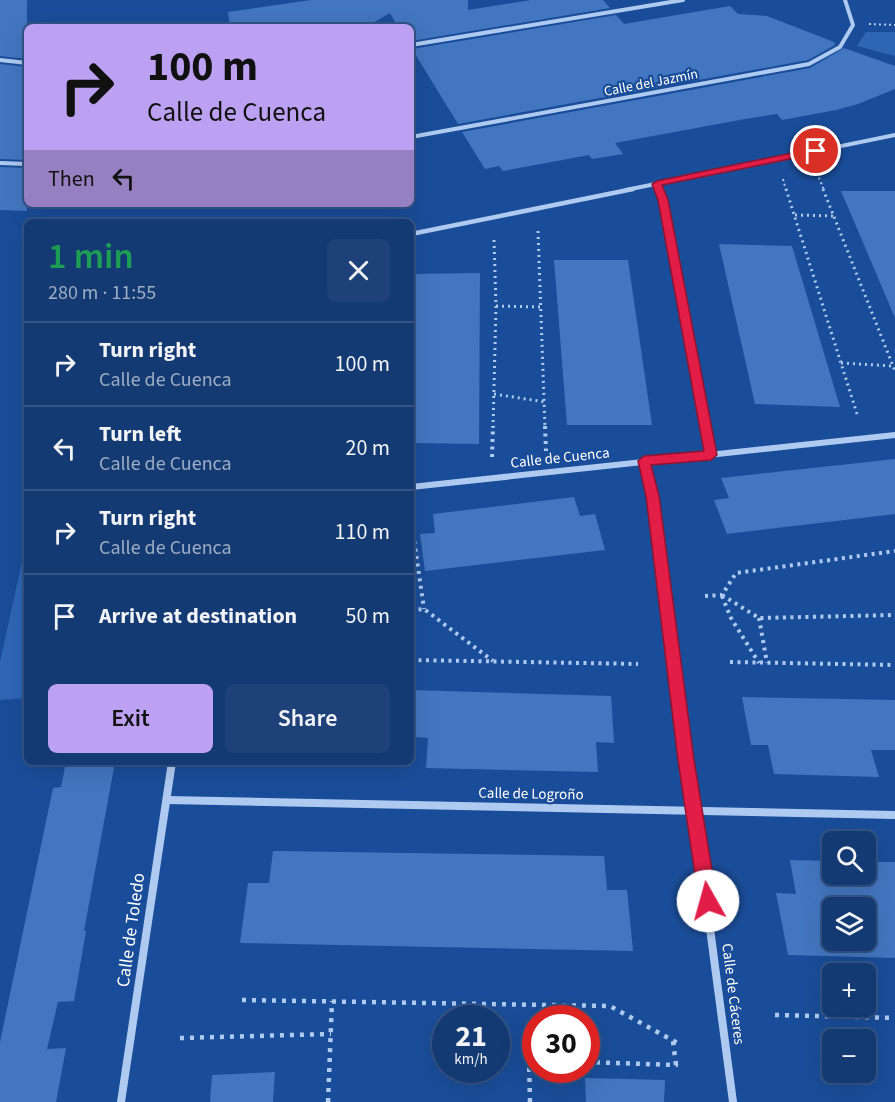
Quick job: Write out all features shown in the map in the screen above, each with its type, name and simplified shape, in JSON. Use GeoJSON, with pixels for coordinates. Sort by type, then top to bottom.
{"type":"FeatureCollection","features":[{"type":"Feature","properties":{"kind":"street"},"geometry":{"type":"LineString","coordinates":[[414,45],[683,0]]}},
{"type":"Feature","properties":{"kind":"street","name":"Calle del Jazmín"},"geometry":{"type":"LineString","coordinates":[[414,136],[809,64],[840,47],[853,25],[844,0]]}},
{"type":"Feature","properties":{"kind":"street"},"geometry":{"type":"LineString","coordinates":[[0,60],[24,63]]}},
{"type":"Feature","properties":{"kind":"street"},"geometry":{"type":"LineString","coordinates":[[414,233],[888,136],[895,137]]}},
{"type":"Feature","properties":{"kind":"street"},"geometry":{"type":"LineString","coordinates":[[0,163],[24,164]]}},
{"type":"Feature","properties":{"kind":"street"},"geometry":{"type":"LineString","coordinates":[[657,184],[663,200],[711,455]]}},
{"type":"Feature","properties":{"kind":"street","name":"Calle de Cuenca"},"geometry":{"type":"LineString","coordinates":[[414,487],[895,435]]}},
{"type":"Feature","properties":{"kind":"street","name":"Calle de Cáceres"},"geometry":{"type":"LineString","coordinates":[[644,461],[652,496],[705,878],[733,1102]]}},
{"type":"Feature","properties":{"kind":"street","name":"Calle de Toledo"},"geometry":{"type":"LineString","coordinates":[[121,1102],[172,765]]}},
{"type":"Feature","properties":{"kind":"street","name":"Calle de Logroño"},"geometry":{"type":"LineString","coordinates":[[167,800],[895,815]]}},
{"type":"Feature","properties":{"kind":"path"},"geometry":{"type":"LineString","coordinates":[[864,24],[895,25]]}},
{"type":"Feature","properties":{"kind":"path"},"geometry":{"type":"LineString","coordinates":[[817,172],[895,371]]}},
{"type":"Feature","properties":{"kind":"path"},"geometry":{"type":"LineString","coordinates":[[783,179],[858,417]]}},
{"type":"Feature","properties":{"kind":"path"},"geometry":{"type":"LineString","coordinates":[[795,215],[834,216]]}},
{"type":"Feature","properties":{"kind":"path"},"geometry":{"type":"LineString","coordinates":[[538,231],[546,451]]}},
{"type":"Feature","properties":{"kind":"path"},"geometry":{"type":"LineString","coordinates":[[492,457],[496,306],[494,240]]}},
{"type":"Feature","properties":{"kind":"path"},"geometry":{"type":"LineString","coordinates":[[496,306],[541,307]]}},
{"type":"Feature","properties":{"kind":"path"},"geometry":{"type":"LineString","coordinates":[[841,363],[893,366]]}},
{"type":"Feature","properties":{"kind":"path"},"geometry":{"type":"LineString","coordinates":[[494,394],[545,402]]}},
{"type":"Feature","properties":{"kind":"path"},"geometry":{"type":"LineString","coordinates":[[414,540],[424,609]]}},
{"type":"Feature","properties":{"kind":"path"},"geometry":{"type":"LineString","coordinates":[[722,595],[736,573],[895,551]]}},
{"type":"Feature","properties":{"kind":"path"},"geometry":{"type":"LineString","coordinates":[[722,595],[731,618],[759,663]]}},
{"type":"Feature","properties":{"kind":"path"},"geometry":{"type":"LineString","coordinates":[[705,596],[722,595],[759,618],[895,615]]}},
{"type":"Feature","properties":{"kind":"path"},"geometry":{"type":"LineString","coordinates":[[414,610],[424,609],[493,661]]}},
{"type":"Feature","properties":{"kind":"path"},"geometry":{"type":"LineString","coordinates":[[759,618],[767,663]]}},
{"type":"Feature","properties":{"kind":"path"},"geometry":{"type":"LineString","coordinates":[[414,660],[638,664]]}},
{"type":"Feature","properties":{"kind":"path"},"geometry":{"type":"LineString","coordinates":[[730,662],[895,664]]}},
{"type":"Feature","properties":{"kind":"path"},"geometry":{"type":"LineString","coordinates":[[242,1000],[610,1006],[681,1045]]}},
{"type":"Feature","properties":{"kind":"path"},"geometry":{"type":"LineString","coordinates":[[328,1102],[332,1001]]}},
{"type":"Feature","properties":{"kind":"path"},"geometry":{"type":"LineString","coordinates":[[775,1015],[895,1018]]}},
{"type":"Feature","properties":{"kind":"path"},"geometry":{"type":"LineString","coordinates":[[180,1038],[330,1034]]}},
{"type":"Feature","properties":{"kind":"path"},"geometry":{"type":"LineString","coordinates":[[600,1062],[676,1065],[673,1041]]}},
{"type":"Feature","properties":{"kind":"path"},"geometry":{"type":"LineString","coordinates":[[530,1083],[530,1102]]}},
{"type":"Feature","properties":{"kind":"shaded area"},"geometry":{"type":"Polygon","coordinates":[[[866,32],[895,32],[895,56],[857,46],[866,32]]]}},
{"type":"Feature","properties":{"kind":"shaded area"},"geometry":{"type":"Polygon","coordinates":[[[24,553],[24,698],[0,700],[0,662],[24,553]]]}},
{"type":"Feature","properties":{"kind":"building"},"geometry":{"type":"Polygon","coordinates":[[[0,0],[27,0],[24,59],[0,56],[0,0]]]}},
{"type":"Feature","properties":{"kind":"building"},"geometry":{"type":"Polygon","coordinates":[[[311,0],[468,0],[468,10],[531,0],[603,0],[610,8],[414,41],[414,24],[396,24],[390,13],[371,24],[230,24],[228,12],[311,0]]]}},
{"type":"Feature","properties":{"kind":"building"},"geometry":{"type":"Polygon","coordinates":[[[730,6],[738,14],[767,16],[834,42],[835,45],[808,60],[458,124],[414,52],[414,49],[616,15],[624,24],[730,6]]]}},
{"type":"Feature","properties":{"kind":"building"},"geometry":{"type":"Polygon","coordinates":[[[844,48],[895,66],[895,89],[836,110],[782,120],[777,114],[745,119],[615,143],[623,154],[592,159],[589,155],[503,171],[499,166],[485,169],[462,132],[810,68],[844,48]]]}},
{"type":"Feature","properties":{"kind":"building"},"geometry":{"type":"Polygon","coordinates":[[[0,64],[24,67],[24,160],[0,159],[0,64]]]}},
{"type":"Feature","properties":{"kind":"building"},"geometry":{"type":"Polygon","coordinates":[[[0,167],[24,168],[24,207],[27,207],[27,211],[0,210],[0,167]]]}},
{"type":"Feature","properties":{"kind":"building"},"geometry":{"type":"Polygon","coordinates":[[[841,191],[895,191],[895,318],[859,233],[841,191]]]}},
{"type":"Feature","properties":{"kind":"building"},"geometry":{"type":"Polygon","coordinates":[[[719,244],[792,246],[840,407],[755,404],[719,244]]]}},
{"type":"Feature","properties":{"kind":"building"},"geometry":{"type":"Polygon","coordinates":[[[554,260],[628,260],[652,425],[567,425],[554,260]]]}},
{"type":"Feature","properties":{"kind":"building"},"geometry":{"type":"Polygon","coordinates":[[[480,273],[479,444],[414,443],[414,274],[480,273]]]}},
{"type":"Feature","properties":{"kind":"building"},"geometry":{"type":"Polygon","coordinates":[[[895,459],[895,514],[727,534],[714,500],[729,498],[721,478],[895,459]]]}},
{"type":"Feature","properties":{"kind":"building"},"geometry":{"type":"Polygon","coordinates":[[[574,497],[580,516],[595,514],[605,550],[425,571],[420,534],[435,533],[433,514],[574,497]]]}},
{"type":"Feature","properties":{"kind":"building"},"geometry":{"type":"Polygon","coordinates":[[[414,690],[611,696],[614,743],[596,742],[598,772],[426,768],[428,738],[414,737],[414,690]]]}},
{"type":"Feature","properties":{"kind":"building"},"geometry":{"type":"Polygon","coordinates":[[[742,697],[895,700],[895,750],[871,750],[879,777],[774,774],[768,745],[751,745],[742,697]]]}},
{"type":"Feature","properties":{"kind":"building"},"geometry":{"type":"Polygon","coordinates":[[[65,765],[114,765],[84,931],[86,931],[74,1001],[58,1002],[47,1049],[66,1048],[56,1102],[0,1102],[0,1042],[53,788],[61,787],[65,765]]]}},
{"type":"Feature","properties":{"kind":"building"},"geometry":{"type":"Polygon","coordinates":[[[273,851],[604,856],[607,890],[627,890],[633,951],[240,943],[248,883],[269,883],[273,851]]]}},
{"type":"Feature","properties":{"kind":"building"},"geometry":{"type":"Polygon","coordinates":[[[790,860],[822,861],[822,885],[876,885],[876,862],[895,862],[895,958],[788,955],[776,893],[796,894],[790,860]]]}},
{"type":"Feature","properties":{"kind":"building"},"geometry":{"type":"Polygon","coordinates":[[[275,1072],[273,1102],[210,1102],[212,1075],[275,1072]]]}},
{"type":"Feature","properties":{"kind":"building"},"geometry":{"type":"Polygon","coordinates":[[[600,1078],[665,1080],[664,1102],[586,1102],[585,1083],[600,1083],[600,1078]]]}},
{"type":"Feature","properties":{"kind":"route"},"geometry":{"type":"LineString","coordinates":[[708,901],[686,760],[652,496],[644,461],[711,455],[663,200],[657,184],[816,151]]}}]}
